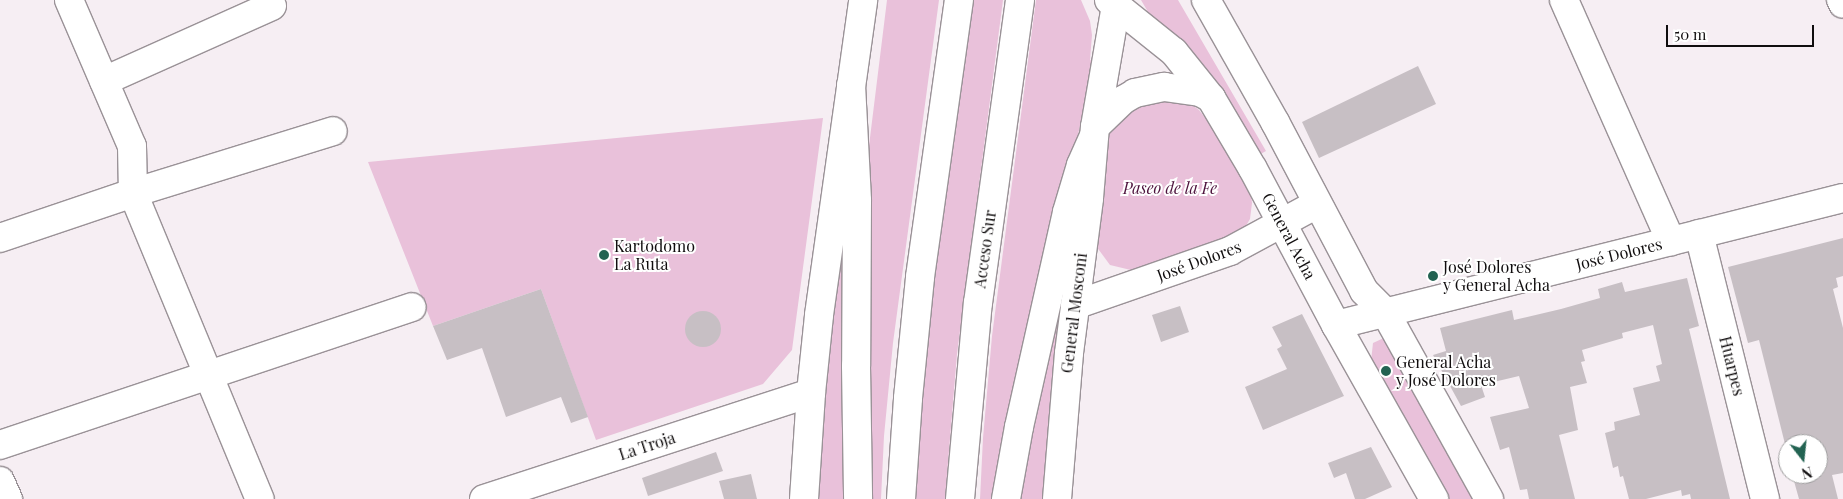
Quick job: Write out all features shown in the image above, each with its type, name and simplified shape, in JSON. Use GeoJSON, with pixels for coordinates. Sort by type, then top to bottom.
{"type":"FeatureCollection","features":[{"type":"Feature","properties":{"kind":"main road"},"geometry":{"type":"LineString","coordinates":[[69,0],[132,146],[133,193],[260,499]]}},
{"type":"Feature","properties":{"kind":"main road"},"geometry":{"type":"LineString","coordinates":[[804,499],[811,393],[819,315],[863,0]]}},
{"type":"Feature","properties":{"kind":"main road"},"geometry":{"type":"LineString","coordinates":[[838,178],[854,146],[864,110],[879,0]]}},
{"type":"Feature","properties":{"kind":"main road"},"geometry":{"type":"LineString","coordinates":[[901,499],[908,398],[920,277],[959,0]]}},
{"type":"Feature","properties":{"kind":"main road","name":"Acceso Sur"},"geometry":{"type":"LineString","coordinates":[[960,499],[962,454],[978,303],[1020,0]]}},
{"type":"Feature","properties":{"kind":"main road"},"geometry":{"type":"LineString","coordinates":[[1564,0],[1671,241]]}},
{"type":"Feature","properties":{"kind":"main road"},"geometry":{"type":"LineString","coordinates":[[1841,0],[1843,4]]}},
{"type":"Feature","properties":{"kind":"main road"},"geometry":{"type":"LineString","coordinates":[[1006,499],[1019,427],[1067,212],[1081,165],[1094,132],[1114,2]]}},
{"type":"Feature","properties":{"kind":"main road","name":"General Acha"},"geometry":{"type":"LineString","coordinates":[[1114,2],[1174,52],[1211,98],[1283,223],[1336,324],[1434,499]]}},
{"type":"Feature","properties":{"kind":"main road"},"geometry":{"type":"LineString","coordinates":[[1211,2],[1364,291],[1385,312],[1489,499]]}},
{"type":"Feature","properties":{"kind":"main road"},"geometry":{"type":"LineString","coordinates":[[104,80],[272,6]]}},
{"type":"Feature","properties":{"kind":"main road"},"geometry":{"type":"LineString","coordinates":[[851,85],[857,201],[856,366],[858,499]]}},
{"type":"Feature","properties":{"kind":"main road"},"geometry":{"type":"LineString","coordinates":[[1094,132],[1123,100],[1135,93],[1170,87],[1200,92],[1211,98]]}},
{"type":"Feature","properties":{"kind":"main road"},"geometry":{"type":"LineString","coordinates":[[0,238],[133,193],[333,131]]}},
{"type":"Feature","properties":{"kind":"main road","name":"General Mosconi"},"geometry":{"type":"LineString","coordinates":[[1057,499],[1075,305],[1089,198],[1094,132]]}},
{"type":"Feature","properties":{"kind":"main road","name":"José Dolores"},"geometry":{"type":"LineString","coordinates":[[1336,324],[1843,198]]}},
{"type":"Feature","properties":{"kind":"main road","name":"José Dolores"},"geometry":{"type":"LineString","coordinates":[[1075,305],[1230,251],[1317,204]]}},
{"type":"Feature","properties":{"kind":"main road","name":"Huarpes"},"geometry":{"type":"LineString","coordinates":[[1699,234],[1765,499]]}},
{"type":"Feature","properties":{"kind":"main road"},"geometry":{"type":"LineString","coordinates":[[0,445],[412,307]]}},
{"type":"Feature","properties":{"kind":"main road","name":"La Troja"},"geometry":{"type":"LineString","coordinates":[[484,499],[811,393]]}},
{"type":"Feature","properties":{"kind":"main road"},"geometry":{"type":"LineString","coordinates":[[0,481],[8,499]]}},
{"type":"Feature","properties":{"kind":"green space"},"geometry":{"type":"Polygon","coordinates":[[[887,0],[939,0],[893,343],[884,436],[881,499],[868,499],[866,170],[887,0]]]}},
{"type":"Feature","properties":{"kind":"green space"},"geometry":{"type":"Polygon","coordinates":[[[974,0],[1003,0],[957,354],[945,499],[913,499],[921,371],[960,77],[974,0]]]}},
{"type":"Feature","properties":{"kind":"green space"},"geometry":{"type":"Polygon","coordinates":[[[1036,0],[1081,0],[1090,21],[1092,35],[1090,60],[1094,62],[998,499],[980,499],[992,336],[1036,0]]]}},
{"type":"Feature","properties":{"kind":"green space"},"geometry":{"type":"Polygon","coordinates":[[[1141,0],[1178,0],[1266,151],[1257,156],[1217,84],[1186,47],[1151,17],[1141,0]]]}},
{"type":"Feature","properties":{"kind":"green space","name":"Paseo de la Fe"},"geometry":{"type":"Polygon","coordinates":[[[1147,99],[1191,104],[1199,110],[1226,144],[1251,194],[1252,203],[1250,219],[1241,234],[1135,271],[1110,265],[1096,246],[1108,130],[1113,124],[1147,99]]]}},
{"type":"Feature","properties":{"kind":"green space","name":"Kartodomo La Ruta"},"geometry":{"type":"Polygon","coordinates":[[[823,118],[792,350],[763,384],[596,440],[541,289],[433,326],[368,162],[823,118]]]}},
{"type":"Feature","properties":{"kind":"green space"},"geometry":{"type":"Polygon","coordinates":[[[1075,204],[1042,499],[1018,499],[1075,204]]]}},
{"type":"Feature","properties":{"kind":"green space"},"geometry":{"type":"Polygon","coordinates":[[[846,219],[846,499],[819,499],[819,469],[834,294],[846,219]]]}},
{"type":"Feature","properties":{"kind":"green space"},"geometry":{"type":"Polygon","coordinates":[[[1388,336],[1479,499],[1449,499],[1371,361],[1373,343],[1388,336]]]}},
{"type":"Feature","properties":{"kind":"building"},"geometry":{"type":"Polygon","coordinates":[[[1418,66],[1436,104],[1319,158],[1302,122],[1418,66]]]}},
{"type":"Feature","properties":{"kind":"building"},"geometry":{"type":"Polygon","coordinates":[[[1843,238],[1843,276],[1836,278],[1838,287],[1833,289],[1843,328],[1843,473],[1832,475],[1838,499],[1799,499],[1795,484],[1828,484],[1828,434],[1782,434],[1759,340],[1748,343],[1728,267],[1843,238]]]}},
{"type":"Feature","properties":{"kind":"building"},"geometry":{"type":"Polygon","coordinates":[[[1687,278],[1699,326],[1689,329],[1730,499],[1691,499],[1690,494],[1682,496],[1681,490],[1646,499],[1629,499],[1623,476],[1620,477],[1618,466],[1613,468],[1605,433],[1615,430],[1614,422],[1640,415],[1633,388],[1660,381],[1656,366],[1662,364],[1653,325],[1622,333],[1623,338],[1582,350],[1585,361],[1581,362],[1587,383],[1570,387],[1578,430],[1559,435],[1575,499],[1529,499],[1527,489],[1520,490],[1509,447],[1500,450],[1490,417],[1529,408],[1519,376],[1481,385],[1485,397],[1461,406],[1433,355],[1446,351],[1440,328],[1512,310],[1514,320],[1561,309],[1600,298],[1598,289],[1622,282],[1625,292],[1687,278]]]}},
{"type":"Feature","properties":{"kind":"building"},"geometry":{"type":"Polygon","coordinates":[[[541,289],[588,417],[571,423],[561,397],[506,417],[482,348],[447,360],[433,326],[541,289]]]}},
{"type":"Feature","properties":{"kind":"building"},"geometry":{"type":"Polygon","coordinates":[[[1180,306],[1189,332],[1161,342],[1152,315],[1180,306]]]}},
{"type":"Feature","properties":{"kind":"building"},"geometry":{"type":"Polygon","coordinates":[[[703,311],[710,312],[716,316],[720,322],[720,336],[716,342],[710,346],[703,347],[696,346],[690,342],[686,336],[685,329],[686,322],[690,316],[696,312],[703,311]]]}},
{"type":"Feature","properties":{"kind":"building"},"geometry":{"type":"Polygon","coordinates":[[[1302,314],[1344,396],[1263,430],[1245,387],[1287,369],[1277,349],[1282,346],[1272,327],[1302,314]]]}},
{"type":"Feature","properties":{"kind":"building"},"geometry":{"type":"Polygon","coordinates":[[[1371,447],[1392,487],[1365,499],[1355,499],[1346,473],[1334,478],[1328,463],[1371,447]]]}},
{"type":"Feature","properties":{"kind":"building"},"geometry":{"type":"Polygon","coordinates":[[[716,452],[723,471],[648,496],[642,478],[716,452]]]}},
{"type":"Feature","properties":{"kind":"building"},"geometry":{"type":"Polygon","coordinates":[[[751,474],[757,499],[724,499],[719,481],[751,474]]]}},
{"type":"Feature","properties":{"kind":"place","name":"Kartodomo La Ruta"},"geometry":{"type":"Point","coordinates":[604,255]}},
{"type":"Feature","properties":{"kind":"place","name":"José Dolores y General Acha"},"geometry":{"type":"Point","coordinates":[1433,276]}},
{"type":"Feature","properties":{"kind":"place","name":"General Acha y José Dolores"},"geometry":{"type":"Point","coordinates":[1386,371]}}]}
